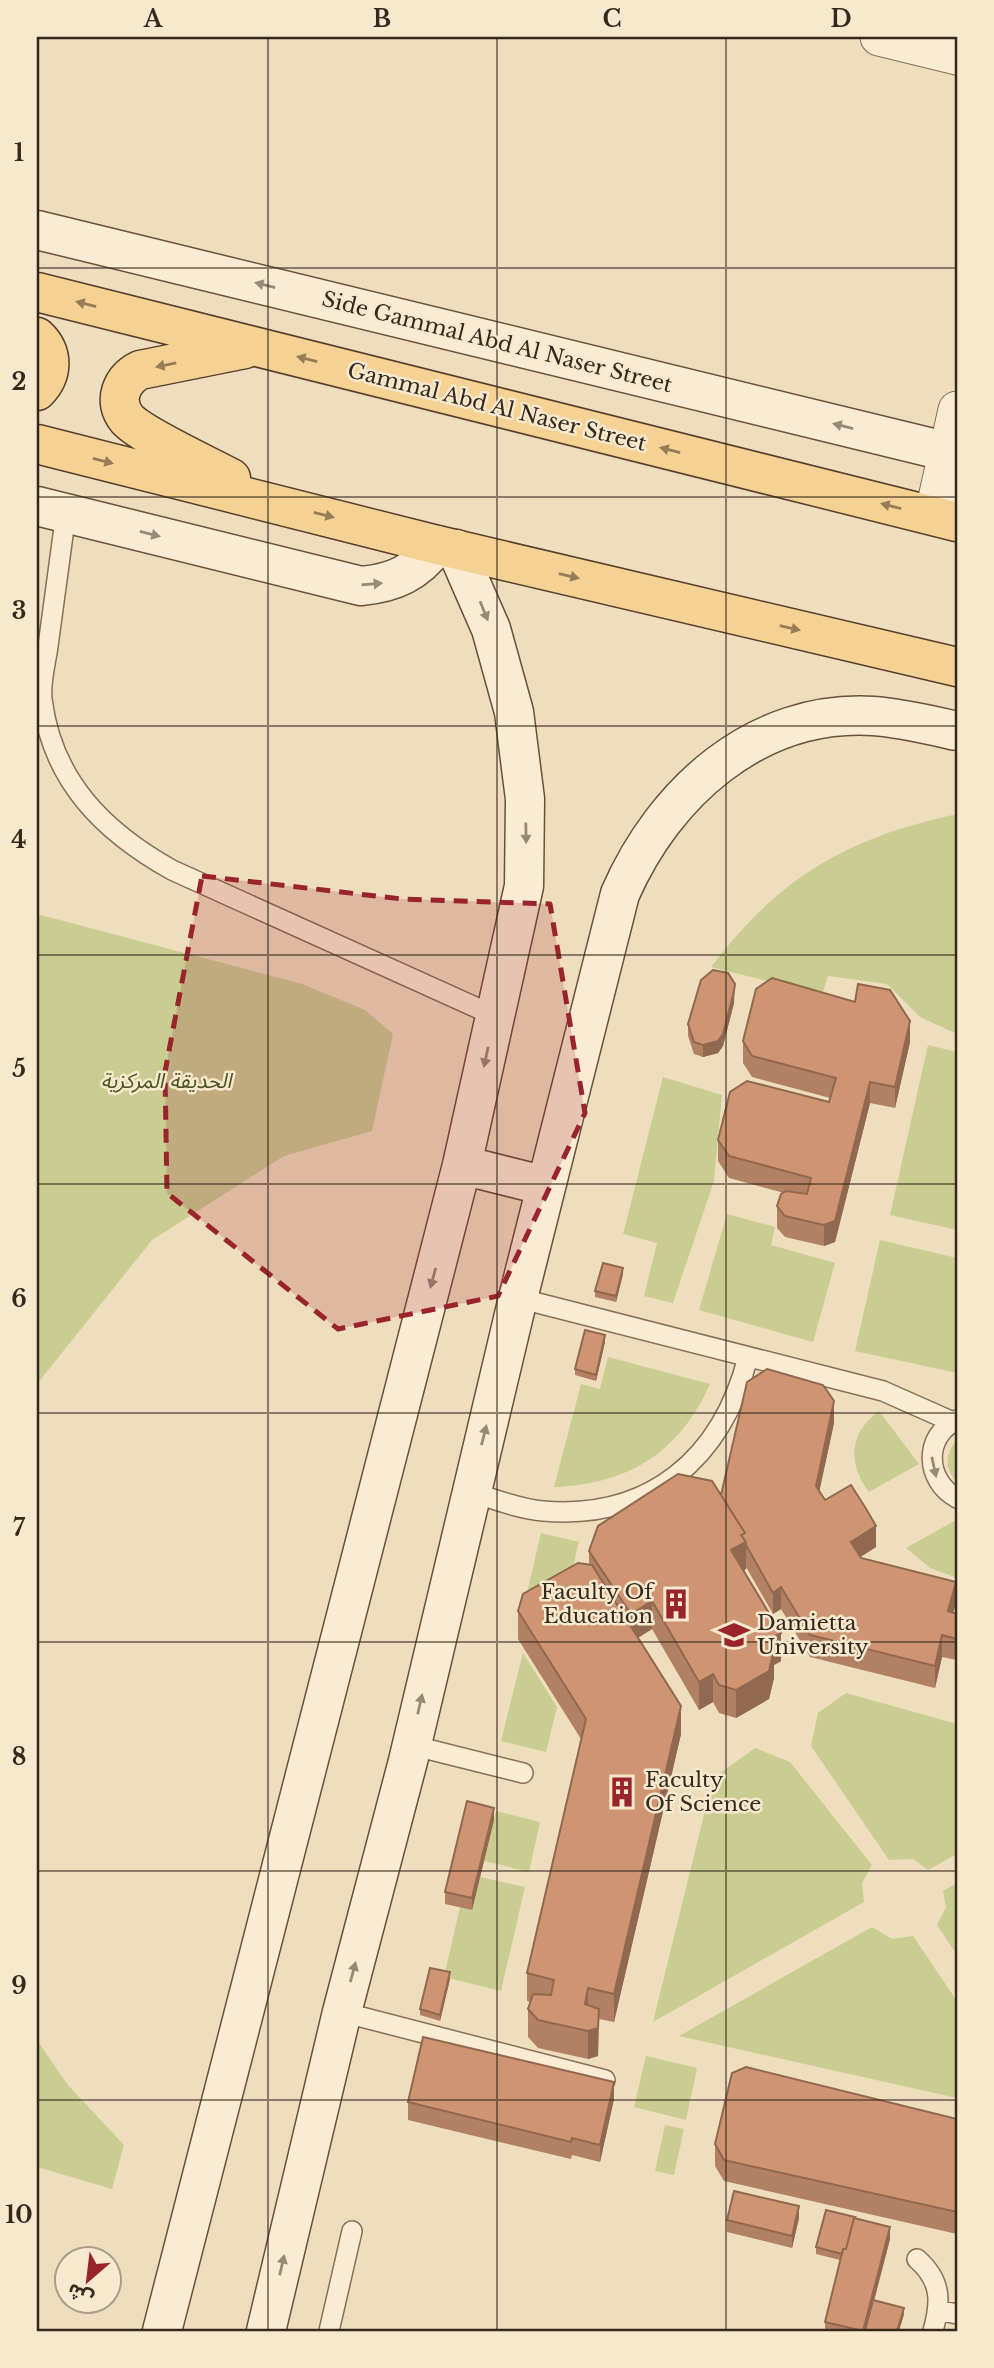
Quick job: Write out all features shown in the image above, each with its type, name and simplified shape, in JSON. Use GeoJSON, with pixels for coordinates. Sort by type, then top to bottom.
{"type":"FeatureCollection","features":[{"type":"Feature","properties":{"kind":"main road","name":"Side Gammal Abd Al Naser Street"},"geometry":{"type":"LineString","coordinates":[[37,230],[952,452]]}},
{"type":"Feature","properties":{"kind":"main road","name":"Gammal Abd Al Naser Street"},"geometry":{"type":"LineString","coordinates":[[37,292],[945,519]]}},
{"type":"Feature","properties":{"kind":"main road"},"geometry":{"type":"LineString","coordinates":[[37,337],[44,344],[50,360],[48,377],[37,391]]}},
{"type":"Feature","properties":{"kind":"main road"},"geometry":{"type":"LineString","coordinates":[[257,347],[141,370],[125,382],[120,401],[122,412],[136,427],[278,504]]}},
{"type":"Feature","properties":{"kind":"main road"},"geometry":{"type":"LineString","coordinates":[[37,444],[447,547],[957,667]]}},
{"type":"Feature","properties":{"kind":"main road"},"geometry":{"type":"LineString","coordinates":[[51,509],[361,586],[398,579],[447,547]]}},
{"type":"Feature","properties":{"kind":"main road"},"geometry":{"type":"LineString","coordinates":[[162,2331],[462,1165],[524,886],[526,842],[521,756],[504,670],[491,629],[447,547]]}},
{"type":"Feature","properties":{"kind":"main road"},"geometry":{"type":"LineString","coordinates":[[266,2331],[342,2012],[411,1745],[518,1298],[620,894],[635,861],[677,800],[705,774],[735,753],[768,736],[803,724],[872,716],[957,731]]}},
{"type":"Feature","properties":{"kind":"main road"},"geometry":{"type":"LineString","coordinates":[[462,1165],[546,1186]]}},
{"type":"Feature","properties":{"kind":"street"},"geometry":{"type":"LineString","coordinates":[[879,37],[957,56]]}},
{"type":"Feature","properties":{"kind":"street"},"geometry":{"type":"LineString","coordinates":[[945,519],[957,410]]}},
{"type":"Feature","properties":{"kind":"lane"},"geometry":{"type":"LineString","coordinates":[[51,509],[42,696],[51,741],[71,782],[98,818],[133,848],[172,870],[495,1016]]}},
{"type":"Feature","properties":{"kind":"lane"},"geometry":{"type":"LineString","coordinates":[[518,1298],[883,1391],[919,1404],[955,1421],[936,1440],[932,1464],[941,1486],[957,1499]]}},
{"type":"Feature","properties":{"kind":"lane"},"geometry":{"type":"LineString","coordinates":[[471,1492],[540,1511],[575,1512],[611,1507],[644,1495],[675,1477],[702,1453],[740,1392],[748,1357]]}},
{"type":"Feature","properties":{"kind":"lane"},"geometry":{"type":"LineString","coordinates":[[411,1745],[523,1773]]}},
{"type":"Feature","properties":{"kind":"lane"},"geometry":{"type":"LineString","coordinates":[[342,2012],[605,2080]]}},
{"type":"Feature","properties":{"kind":"lane"},"geometry":{"type":"LineString","coordinates":[[329,2331],[352,2231]]}},
{"type":"Feature","properties":{"kind":"lane"},"geometry":{"type":"LineString","coordinates":[[917,2259],[934,2278],[948,2312],[933,2331]]}},
{"type":"Feature","properties":{"kind":"highlighted area"},"geometry":{"type":"Polygon","coordinates":[[[202,876],[402,899],[550,904],[585,1113],[498,1296],[338,1329],[167,1193],[165,1072],[202,876]]]}},
{"type":"Feature","properties":{"kind":"green space"},"geometry":{"type":"Polygon","coordinates":[[[957,814],[957,1034],[920,1017],[887,984],[828,976],[822,995],[711,967],[763,908],[819,865],[882,835],[957,814]]]}},
{"type":"Feature","properties":{"kind":"green space","name":"الحديقة المركزية"},"geometry":{"type":"Polygon","coordinates":[[[37,914],[302,984],[365,1010],[393,1034],[372,1131],[284,1156],[152,1240],[37,1384],[37,914]]]}},
{"type":"Feature","properties":{"kind":"green space"},"geometry":{"type":"Polygon","coordinates":[[[928,1045],[957,1052],[957,1230],[890,1215],[928,1045]]]}},
{"type":"Feature","properties":{"kind":"green space"},"geometry":{"type":"Polygon","coordinates":[[[663,1077],[722,1095],[714,1181],[673,1303],[644,1296],[657,1243],[623,1234],[663,1077]]]}},
{"type":"Feature","properties":{"kind":"green space"},"geometry":{"type":"Polygon","coordinates":[[[727,1214],[775,1227],[771,1245],[835,1263],[813,1342],[699,1310],[727,1214]]]}},
{"type":"Feature","properties":{"kind":"green space"},"geometry":{"type":"Polygon","coordinates":[[[880,1240],[957,1258],[957,1373],[855,1351],[880,1240]]]}},
{"type":"Feature","properties":{"kind":"green space"},"geometry":{"type":"Polygon","coordinates":[[[608,1357],[710,1384],[683,1429],[667,1446],[648,1460],[606,1479],[581,1485],[554,1487],[581,1384],[600,1389],[608,1357]]]}},
{"type":"Feature","properties":{"kind":"green space"},"geometry":{"type":"Polygon","coordinates":[[[879,1411],[919,1464],[869,1492],[857,1470],[854,1449],[862,1429],[879,1411]]]}},
{"type":"Feature","properties":{"kind":"green space"},"geometry":{"type":"Polygon","coordinates":[[[957,1440],[957,1482],[950,1472],[948,1456],[957,1440]]]}},
{"type":"Feature","properties":{"kind":"green space"},"geometry":{"type":"Polygon","coordinates":[[[956,1520],[957,1578],[930,1568],[906,1548],[956,1520]]]}},
{"type":"Feature","properties":{"kind":"green space"},"geometry":{"type":"Polygon","coordinates":[[[541,1533],[579,1542],[569,1583],[523,1610],[541,1533]]]}},
{"type":"Feature","properties":{"kind":"green space"},"geometry":{"type":"Polygon","coordinates":[[[523,1653],[557,1707],[546,1752],[501,1741],[523,1653]]]}},
{"type":"Feature","properties":{"kind":"green space"},"geometry":{"type":"Polygon","coordinates":[[[846,1693],[957,1724],[957,1854],[928,1870],[913,1859],[889,1860],[811,1746],[818,1713],[846,1693]]]}},
{"type":"Feature","properties":{"kind":"green space"},"geometry":{"type":"Polygon","coordinates":[[[755,1748],[790,1762],[872,1865],[862,1883],[864,1902],[653,2022],[713,1778],[755,1748]]]}},
{"type":"Feature","properties":{"kind":"green space"},"geometry":{"type":"Polygon","coordinates":[[[496,1811],[540,1822],[529,1872],[484,1861],[496,1811]]]}},
{"type":"Feature","properties":{"kind":"green space"},"geometry":{"type":"Polygon","coordinates":[[[480,1877],[525,1887],[501,1991],[444,1977],[460,1907],[472,1910],[480,1877]]]}},
{"type":"Feature","properties":{"kind":"green space"},"geometry":{"type":"Polygon","coordinates":[[[957,1883],[957,1955],[937,1925],[946,1907],[943,1891],[957,1883]]]}},
{"type":"Feature","properties":{"kind":"green space"},"geometry":{"type":"Polygon","coordinates":[[[872,1927],[892,1939],[913,1936],[957,2001],[957,2098],[679,2036],[872,1927]]]}},
{"type":"Feature","properties":{"kind":"green space"},"geometry":{"type":"Polygon","coordinates":[[[37,2040],[67,2084],[124,2145],[112,2189],[37,2167],[37,2040]]]}},
{"type":"Feature","properties":{"kind":"green space"},"geometry":{"type":"Polygon","coordinates":[[[646,2056],[697,2068],[686,2120],[634,2107],[646,2056]]]}},
{"type":"Feature","properties":{"kind":"green space"},"geometry":{"type":"Polygon","coordinates":[[[665,2125],[684,2129],[674,2175],[655,2171],[665,2125]]]}},
{"type":"Feature","properties":{"kind":"building"},"geometry":{"type":"Polygon","coordinates":[[[713,970],[728,973],[735,984],[723,1034],[718,1041],[703,1045],[694,1042],[688,1024],[701,980],[713,970]]]}},
{"type":"Feature","properties":{"kind":"building"},"geometry":{"type":"Polygon","coordinates":[[[772,978],[855,1002],[858,984],[890,990],[910,1021],[895,1087],[870,1082],[835,1221],[824,1225],[785,1216],[777,1206],[781,1194],[786,1191],[807,1194],[811,1178],[729,1156],[718,1140],[730,1092],[747,1081],[829,1102],[836,1078],[752,1056],[743,1041],[756,989],[772,978]]]}},
{"type":"Feature","properties":{"kind":"building"},"geometry":{"type":"Polygon","coordinates":[[[603,1263],[623,1268],[616,1296],[595,1291],[603,1263]]]}},
{"type":"Feature","properties":{"kind":"building"},"geometry":{"type":"Polygon","coordinates":[[[585,1330],[605,1335],[596,1375],[575,1369],[585,1330]]]}},
{"type":"Feature","properties":{"kind":"building"},"geometry":{"type":"Polygon","coordinates":[[[767,1369],[823,1385],[834,1401],[816,1486],[825,1500],[851,1485],[865,1507],[876,1526],[851,1542],[861,1558],[956,1582],[948,1611],[957,1614],[957,1639],[942,1635],[935,1666],[810,1635],[781,1587],[773,1593],[741,1535],[745,1533],[721,1495],[747,1382],[767,1369]]]}},
{"type":"Feature","properties":{"kind":"building","name":"Faculty Of Education"},"geometry":{"type":"Polygon","coordinates":[[[678,1474],[712,1481],[745,1533],[741,1535],[746,1542],[731,1550],[781,1633],[768,1640],[774,1650],[769,1671],[736,1690],[719,1685],[713,1674],[699,1682],[652,1601],[631,1614],[589,1551],[598,1526],[678,1474]]]}},
{"type":"Feature","properties":{"kind":"building","name":"Faculty Of Science"},"geometry":{"type":"Polygon","coordinates":[[[578,1563],[592,1565],[681,1706],[614,1994],[588,1988],[585,2004],[599,2009],[598,2028],[588,2031],[538,2020],[528,2009],[533,1994],[551,1995],[554,1980],[527,1973],[586,1719],[518,1611],[523,1594],[578,1563]]]}},
{"type":"Feature","properties":{"kind":"building"},"geometry":{"type":"Polygon","coordinates":[[[467,1801],[494,1808],[472,1898],[445,1892],[467,1801]]]}},
{"type":"Feature","properties":{"kind":"building"},"geometry":{"type":"Polygon","coordinates":[[[430,1968],[450,1972],[440,2015],[420,2009],[430,1968]]]}},
{"type":"Feature","properties":{"kind":"building"},"geometry":{"type":"Polygon","coordinates":[[[423,2037],[614,2082],[600,2145],[572,2138],[571,2142],[408,2102],[423,2037]]]}},
{"type":"Feature","properties":{"kind":"building"},"geometry":{"type":"Polygon","coordinates":[[[746,2067],[957,2119],[957,2212],[724,2160],[715,2144],[732,2073],[746,2067]]]}},
{"type":"Feature","properties":{"kind":"building"},"geometry":{"type":"Polygon","coordinates":[[[734,2191],[799,2206],[792,2236],[727,2220],[734,2191]]]}},
{"type":"Feature","properties":{"kind":"building"},"geometry":{"type":"Polygon","coordinates":[[[826,2210],[855,2217],[846,2249],[843,2249],[842,2254],[816,2247],[826,2210]]]}},
{"type":"Feature","properties":{"kind":"building"},"geometry":{"type":"Polygon","coordinates":[[[854,2218],[890,2227],[863,2331],[825,2322],[843,2249],[846,2249],[854,2218]]]}},
{"type":"Feature","properties":{"kind":"building"},"geometry":{"type":"Polygon","coordinates":[[[873,2300],[904,2308],[897,2331],[865,2331],[873,2300]]]}},
{"type":"Feature","properties":{"kind":"place","name":"Faculty Of Education"},"geometry":{"type":"Point","coordinates":[676,1604]}},
{"type":"Feature","properties":{"kind":"place","name":"Damietta University"},"geometry":{"type":"Point","coordinates":[734,1635]}},
{"type":"Feature","properties":{"kind":"place","name":"Faculty Of Science"},"geometry":{"type":"Point","coordinates":[622,1792]}}]}
